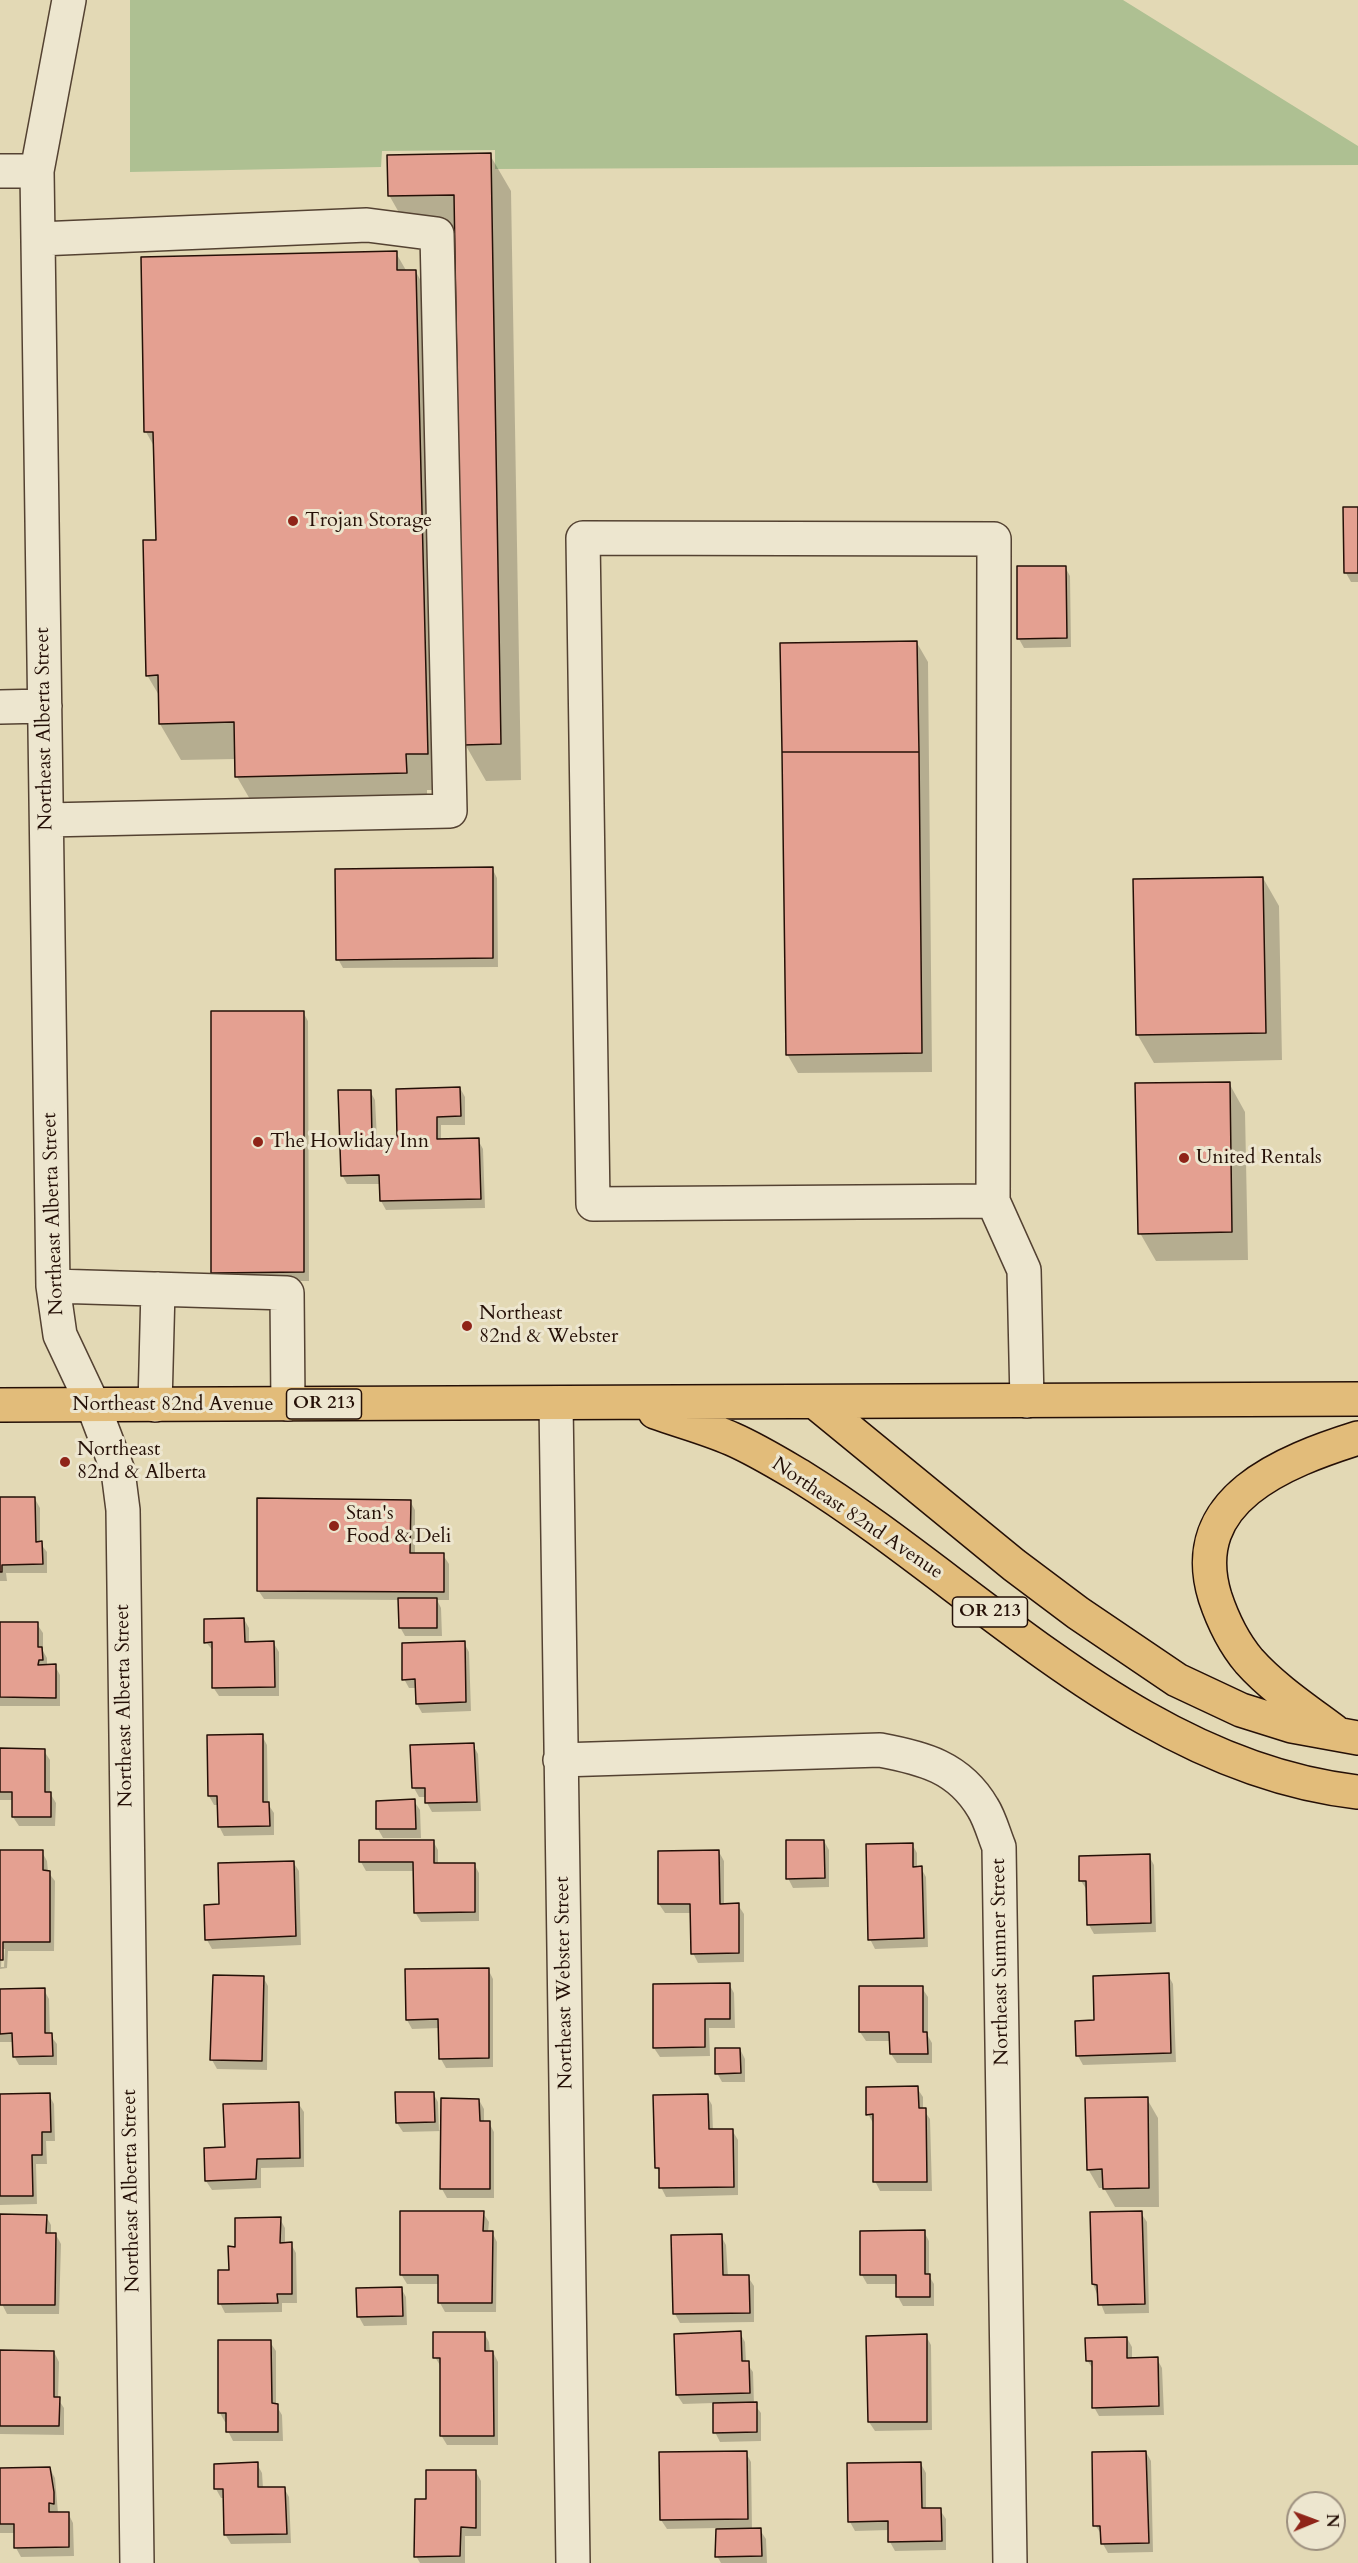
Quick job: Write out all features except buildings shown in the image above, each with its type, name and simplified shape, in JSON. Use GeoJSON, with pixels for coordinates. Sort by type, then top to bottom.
{"type":"FeatureCollection","features":[{"type":"Feature","properties":{"kind":"main road","name":"Northeast 82nd Avenue"},"geometry":{"type":"LineString","coordinates":[[0,1406],[1358,1399]]}},
{"type":"Feature","properties":{"kind":"main road","name":"OR 213"},"geometry":{"type":"LineString","coordinates":[[815,1402],[1078,1614],[1177,1680],[1241,1710],[1292,1726],[1349,1737]]}},
{"type":"Feature","properties":{"kind":"main road","name":"Northeast 82nd Avenue"},"geometry":{"type":"LineString","coordinates":[[634,1403],[732,1439],[799,1475],[872,1525],[1071,1671],[1172,1733],[1252,1768],[1326,1788],[1358,1792]]}},
{"type":"Feature","properties":{"kind":"main road"},"geometry":{"type":"LineString","coordinates":[[1349,1737],[1292,1699],[1259,1670],[1233,1641],[1212,1586],[1210,1561],[1214,1536],[1226,1510],[1246,1490],[1293,1461],[1358,1438]]}},
{"type":"Feature","properties":{"kind":"street","name":"Northeast Alberta Street"},"geometry":{"type":"LineString","coordinates":[[69,0],[37,171],[53,1286],[60,1335],[93,1405],[118,1471],[123,1510],[137,2563]]}},
{"type":"Feature","properties":{"kind":"street"},"geometry":{"type":"LineString","coordinates":[[0,171],[37,171]]}},
{"type":"Feature","properties":{"kind":"street"},"geometry":{"type":"LineString","coordinates":[[39,239],[367,225],[437,234],[450,799],[450,811],[47,820]]}},
{"type":"Feature","properties":{"kind":"street"},"geometry":{"type":"LineString","coordinates":[[993,1201],[593,1204],[582,538],[994,539],[993,1201],[1024,1270],[1027,1401]]}},
{"type":"Feature","properties":{"kind":"street"},"geometry":{"type":"LineString","coordinates":[[0,707],[45,706]]}},
{"type":"Feature","properties":{"kind":"street"},"geometry":{"type":"LineString","coordinates":[[53,1286],[287,1293],[288,1404]]}},
{"type":"Feature","properties":{"kind":"street"},"geometry":{"type":"LineString","coordinates":[[155,1405],[158,1289]]}},
{"type":"Feature","properties":{"kind":"street","name":"Northeast Webster Street"},"geometry":{"type":"LineString","coordinates":[[556,1403],[560,1760],[569,2156],[573,2563]]}},
{"type":"Feature","properties":{"kind":"street","name":"Northeast Sumner Street"},"geometry":{"type":"LineString","coordinates":[[560,1760],[880,1750],[915,1756],[940,1765],[966,1785],[984,1808],[999,1847],[1010,2563]]}},
{"type":"Feature","properties":{"kind":"green space"},"geometry":{"type":"Polygon","coordinates":[[[130,0],[1123,0],[1358,146],[1358,165],[495,169],[495,150],[382,151],[381,167],[130,172],[130,0]]]}},
{"type":"Feature","properties":{"kind":"place","name":"Trojan Storage"},"geometry":{"type":"Point","coordinates":[293,521]}},
{"type":"Feature","properties":{"kind":"place","name":"The Howliday Inn"},"geometry":{"type":"Point","coordinates":[258,1142]}},
{"type":"Feature","properties":{"kind":"place","name":"United Rentals"},"geometry":{"type":"Point","coordinates":[1184,1158]}},
{"type":"Feature","properties":{"kind":"place","name":"Northeast 82nd & Webster"},"geometry":{"type":"Point","coordinates":[467,1326]}},
{"type":"Feature","properties":{"kind":"place","name":"Northeast 82nd & Alberta"},"geometry":{"type":"Point","coordinates":[65,1462]}},
{"type":"Feature","properties":{"kind":"place","name":"Stan's Food & Deli"},"geometry":{"type":"Point","coordinates":[334,1526]}}]}
